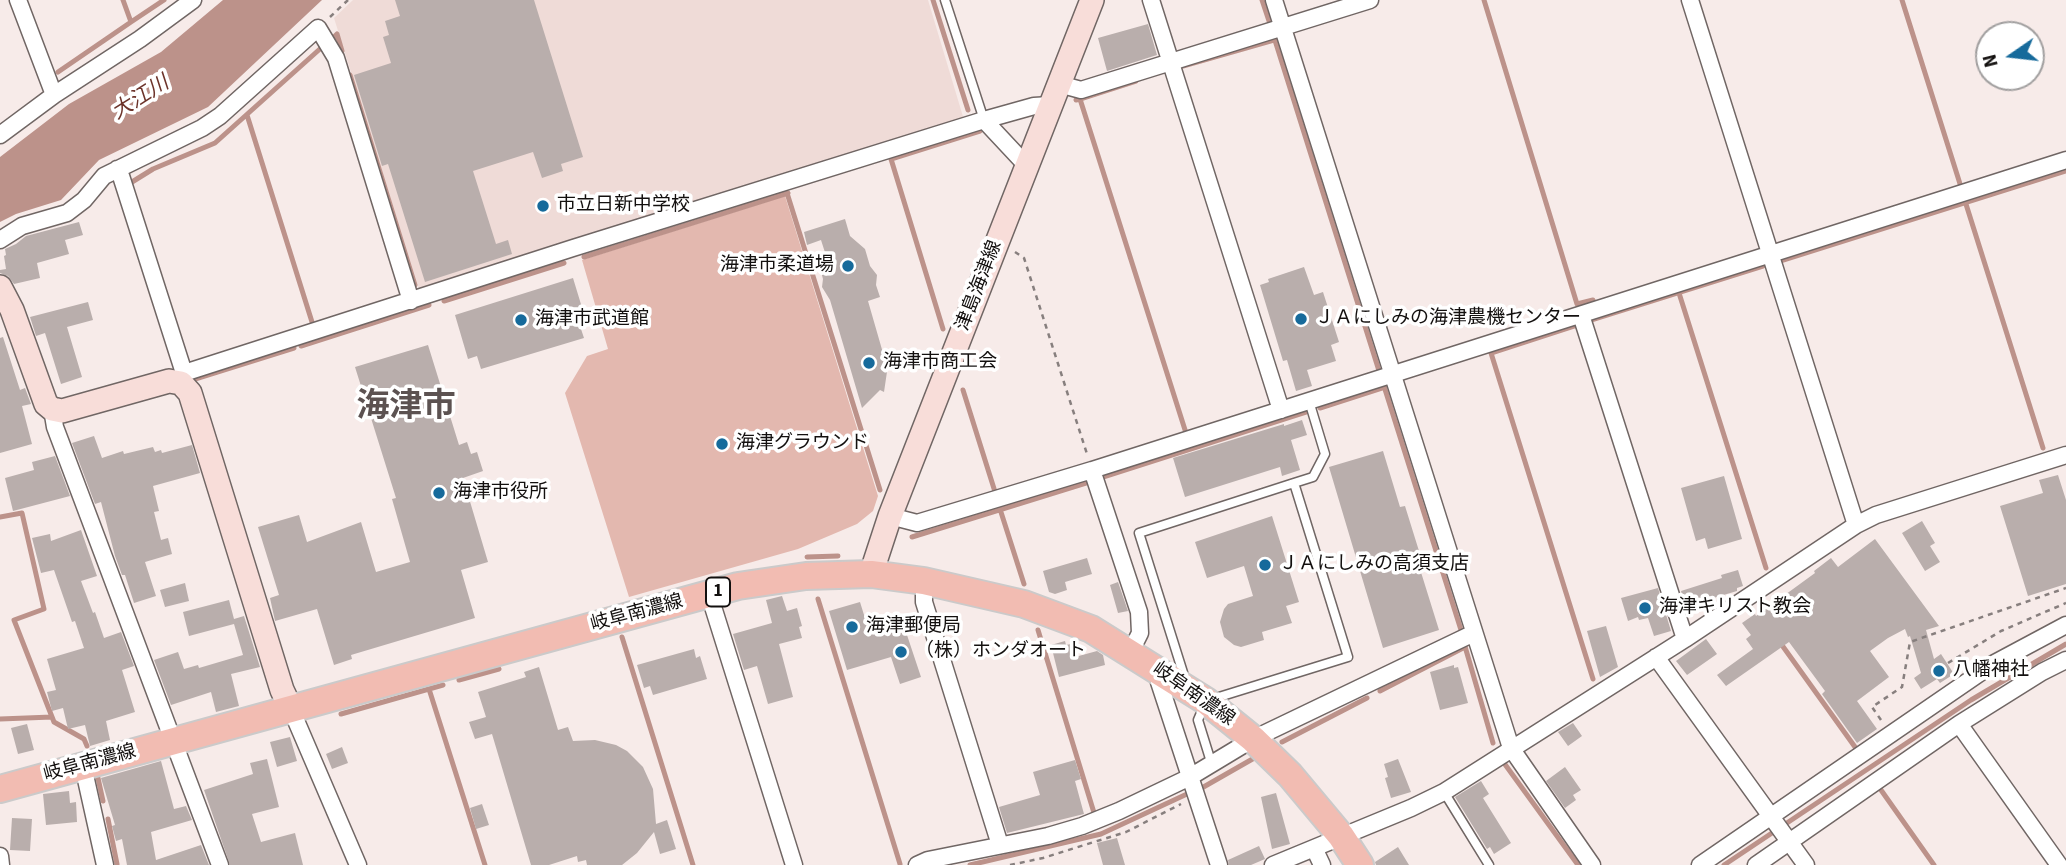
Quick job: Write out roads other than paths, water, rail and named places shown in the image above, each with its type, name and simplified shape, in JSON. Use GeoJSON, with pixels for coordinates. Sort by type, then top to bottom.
{"type":"FeatureCollection","features":[{"type":"Feature","properties":{"kind":"main road","name":"岐阜南濃線"},"geometry":{"type":"LineString","coordinates":[[0,789],[738,586],[806,576],[871,574],[924,581],[1024,604],[1091,629],[1197,695],[1253,739],[1290,775],[1341,836],[1360,865]]}},
{"type":"Feature","properties":{"kind":"street"},"geometry":{"type":"LineString","coordinates":[[18,0],[54,95]]}},
{"type":"Feature","properties":{"kind":"street"},"geometry":{"type":"LineString","coordinates":[[0,135],[193,0]]}},
{"type":"Feature","properties":{"kind":"street","name":"津島海津線"},"geometry":{"type":"LineString","coordinates":[[871,574],[890,516],[1092,0]]}},
{"type":"Feature","properties":{"kind":"street"},"geometry":{"type":"LineString","coordinates":[[1151,0],[1281,410]]}},
{"type":"Feature","properties":{"kind":"street"},"geometry":{"type":"LineString","coordinates":[[1274,0],[1511,748],[1592,865]]}},
{"type":"Feature","properties":{"kind":"street"},"geometry":{"type":"LineString","coordinates":[[52,410],[62,411],[183,378],[573,248],[1034,106],[1055,95],[1081,90],[1370,0]]}},
{"type":"Feature","properties":{"kind":"street"},"geometry":{"type":"LineString","coordinates":[[1690,0],[1856,525]]}},
{"type":"Feature","properties":{"kind":"street"},"geometry":{"type":"LineString","coordinates":[[0,240],[22,226],[67,214],[84,200],[104,176],[202,128],[220,116],[318,28],[336,58],[411,301]]}},
{"type":"Feature","properties":{"kind":"street"},"geometry":{"type":"LineString","coordinates":[[984,120],[1027,166]]}},
{"type":"Feature","properties":{"kind":"street"},"geometry":{"type":"LineString","coordinates":[[890,516],[917,523],[1092,470],[2066,160]]}},
{"type":"Feature","properties":{"kind":"street"},"geometry":{"type":"LineString","coordinates":[[117,169],[282,690],[358,865]]}},
{"type":"Feature","properties":{"kind":"street"},"geometry":{"type":"LineString","coordinates":[[0,287],[12,310],[46,404],[52,410],[55,427],[220,865]]}},
{"type":"Feature","properties":{"kind":"street"},"geometry":{"type":"LineString","coordinates":[[1581,315],[1685,639]]}},
{"type":"Feature","properties":{"kind":"street"},"geometry":{"type":"LineString","coordinates":[[1273,865],[1444,792],[1685,639],[1856,525],[1876,516],[2066,455]]}},
{"type":"Feature","properties":{"kind":"street"},"geometry":{"type":"LineString","coordinates":[[1092,470],[1139,612],[1140,633],[1130,653]]}},
{"type":"Feature","properties":{"kind":"street"},"geometry":{"type":"LineString","coordinates":[[924,581],[924,602],[1000,845]]}},
{"type":"Feature","properties":{"kind":"street"},"geometry":{"type":"LineString","coordinates":[[709,594],[794,865]]}},
{"type":"Feature","properties":{"kind":"street"},"geometry":{"type":"LineString","coordinates":[[1700,865],[1773,819],[1993,664],[2066,625]]}},
{"type":"Feature","properties":{"kind":"street"},"geometry":{"type":"LineString","coordinates":[[925,863],[1082,826],[1119,811],[1212,765],[1253,739],[1474,633]]}},
{"type":"Feature","properties":{"kind":"street"},"geometry":{"type":"LineString","coordinates":[[1656,657],[1806,865]]}},
{"type":"Feature","properties":{"kind":"street"},"geometry":{"type":"LineString","coordinates":[[1756,865],[1788,839],[1959,724],[2066,660]]}},
{"type":"Feature","properties":{"kind":"street"},"geometry":{"type":"LineString","coordinates":[[1161,672],[1159,682],[1219,865]]}},
{"type":"Feature","properties":{"kind":"street"},"geometry":{"type":"LineString","coordinates":[[1959,724],[2059,865]]}},
{"type":"Feature","properties":{"kind":"street"},"geometry":{"type":"LineString","coordinates":[[83,765],[105,865]]}},
{"type":"Feature","properties":{"kind":"street"},"geometry":{"type":"LineString","coordinates":[[1314,848],[1322,865]]}},
{"type":"Feature","properties":{"kind":"street"},"geometry":{"type":"LineString","coordinates":[[0,856],[1,865]]}},
{"type":"Feature","properties":{"kind":"lane"},"geometry":{"type":"LineString","coordinates":[[945,0],[984,120]]}},
{"type":"Feature","properties":{"kind":"lane"},"geometry":{"type":"LineString","coordinates":[[1212,765],[1198,720],[1197,695],[1139,533],[1313,477],[1325,454],[1309,401]]}},
{"type":"Feature","properties":{"kind":"lane"},"geometry":{"type":"LineString","coordinates":[[1197,695],[1348,657],[1294,483]]}},
{"type":"Feature","properties":{"kind":"lane"},"geometry":{"type":"LineString","coordinates":[[1444,792],[1489,865]]}},
{"type":"Feature","properties":{"kind":"water","name":"大江川"},"geometry":{"type":"Polygon","coordinates":[[[223,0],[322,0],[208,107],[99,160],[61,200],[0,222],[0,157],[69,104],[161,52],[223,0]]]}},
{"type":"Feature","properties":{"kind":"waterway"},"geometry":{"type":"LineString","coordinates":[[58,72],[131,22],[123,0]]}},
{"type":"Feature","properties":{"kind":"waterway"},"geometry":{"type":"LineString","coordinates":[[131,22],[164,0]]}},
{"type":"Feature","properties":{"kind":"waterway"},"geometry":{"type":"LineString","coordinates":[[933,0],[968,110]]}},
{"type":"Feature","properties":{"kind":"waterway"},"geometry":{"type":"LineString","coordinates":[[1262,0],[1269,21]]}},
{"type":"Feature","properties":{"kind":"waterway"},"geometry":{"type":"LineString","coordinates":[[1484,0],[1577,304],[1593,300],[1594,303]]}},
{"type":"Feature","properties":{"kind":"waterway"},"geometry":{"type":"LineString","coordinates":[[1902,0],[1961,187]]}},
{"type":"Feature","properties":{"kind":"waterway"},"geometry":{"type":"LineString","coordinates":[[333,38],[337,34],[342,51]]}},
{"type":"Feature","properties":{"kind":"waterway"},"geometry":{"type":"LineString","coordinates":[[1273,34],[1380,374]]}},
{"type":"Feature","properties":{"kind":"waterway"},"geometry":{"type":"LineString","coordinates":[[1183,66],[1274,40]]}},
{"type":"Feature","properties":{"kind":"waterway"},"geometry":{"type":"LineString","coordinates":[[132,182],[153,169],[215,143],[321,48]]}},
{"type":"Feature","properties":{"kind":"waterway"},"geometry":{"type":"LineString","coordinates":[[350,75],[415,285]]}},
{"type":"Feature","properties":{"kind":"waterway"},"geometry":{"type":"LineString","coordinates":[[1080,99],[1136,81]]}},
{"type":"Feature","properties":{"kind":"waterway"},"geometry":{"type":"LineString","coordinates":[[1076,100],[1080,99],[1186,433]]}},
{"type":"Feature","properties":{"kind":"waterway"},"geometry":{"type":"LineString","coordinates":[[247,115],[312,322]]}},
{"type":"Feature","properties":{"kind":"waterway"},"geometry":{"type":"LineString","coordinates":[[943,329],[891,159],[980,131]]}},
{"type":"Feature","properties":{"kind":"waterway"},"geometry":{"type":"LineString","coordinates":[[1780,261],[2066,171]]}},
{"type":"Feature","properties":{"kind":"waterway"},"geometry":{"type":"LineString","coordinates":[[787,193],[880,490]]}},
{"type":"Feature","properties":{"kind":"waterway"},"geometry":{"type":"LineString","coordinates":[[584,257],[788,193]]}},
{"type":"Feature","properties":{"kind":"waterway"},"geometry":{"type":"LineString","coordinates":[[1965,201],[2043,448]]}},
{"type":"Feature","properties":{"kind":"waterway"},"geometry":{"type":"LineString","coordinates":[[444,301],[564,263]]}},
{"type":"Feature","properties":{"kind":"waterway"},"geometry":{"type":"LineString","coordinates":[[1591,320],[1763,266]]}},
{"type":"Feature","properties":{"kind":"waterway"},"geometry":{"type":"LineString","coordinates":[[1679,293],[1766,568]]}},
{"type":"Feature","properties":{"kind":"waterway"},"geometry":{"type":"LineString","coordinates":[[301,346],[429,305]]}},
{"type":"Feature","properties":{"kind":"waterway"},"geometry":{"type":"LineString","coordinates":[[1577,325],[1491,353],[1593,679]]}},
{"type":"Feature","properties":{"kind":"waterway"},"geometry":{"type":"LineString","coordinates":[[195,379],[294,348]]}},
{"type":"Feature","properties":{"kind":"waterway"},"geometry":{"type":"LineString","coordinates":[[1383,383],[1461,630]]}},
{"type":"Feature","properties":{"kind":"waterway"},"geometry":{"type":"LineString","coordinates":[[1320,408],[1385,387]]}},
{"type":"Feature","properties":{"kind":"waterway"},"geometry":{"type":"LineString","coordinates":[[963,390],[996,495]]}},
{"type":"Feature","properties":{"kind":"waterway"},"geometry":{"type":"LineString","coordinates":[[1103,477],[1306,412]]}},
{"type":"Feature","properties":{"kind":"waterway"},"geometry":{"type":"LineString","coordinates":[[912,537],[1086,483]]}},
{"type":"Feature","properties":{"kind":"waterway"},"geometry":{"type":"LineString","coordinates":[[1000,509],[1024,584]]}},
{"type":"Feature","properties":{"kind":"waterway"},"geometry":{"type":"LineString","coordinates":[[0,517],[22,513],[44,609],[14,620],[54,722],[84,739],[87,746]]}},
{"type":"Feature","properties":{"kind":"waterway"},"geometry":{"type":"LineString","coordinates":[[807,557],[838,556]]}},
{"type":"Feature","properties":{"kind":"waterway"},"geometry":{"type":"LineString","coordinates":[[818,599],[900,864]]}},
{"type":"Feature","properties":{"kind":"waterway"},"geometry":{"type":"LineString","coordinates":[[1038,630],[1095,816]]}},
{"type":"Feature","properties":{"kind":"waterway"},"geometry":{"type":"LineString","coordinates":[[622,637],[693,865]]}},
{"type":"Feature","properties":{"kind":"waterway"},"geometry":{"type":"LineString","coordinates":[[1779,641],[1855,747]]}},
{"type":"Feature","properties":{"kind":"waterway"},"geometry":{"type":"LineString","coordinates":[[1464,643],[1493,743]]}},
{"type":"Feature","properties":{"kind":"waterway"},"geometry":{"type":"LineString","coordinates":[[1724,865],[1971,700],[2066,644]]}},
{"type":"Feature","properties":{"kind":"waterway"},"geometry":{"type":"LineString","coordinates":[[1380,691],[1465,647]]}},
{"type":"Feature","properties":{"kind":"waterway"},"geometry":{"type":"LineString","coordinates":[[459,680],[499,669]]}},
{"type":"Feature","properties":{"kind":"waterway"},"geometry":{"type":"LineString","coordinates":[[341,714],[443,685]]}},
{"type":"Feature","properties":{"kind":"waterway"},"geometry":{"type":"LineString","coordinates":[[429,689],[485,865]]}},
{"type":"Feature","properties":{"kind":"waterway"},"geometry":{"type":"LineString","coordinates":[[1282,742],[1367,698]]}},
{"type":"Feature","properties":{"kind":"waterway"},"geometry":{"type":"LineString","coordinates":[[0,719],[52,717]]}},
{"type":"Feature","properties":{"kind":"waterway"},"geometry":{"type":"LineString","coordinates":[[1200,789],[1256,757]]}},
{"type":"Feature","properties":{"kind":"waterway"},"geometry":{"type":"LineString","coordinates":[[1504,763],[1578,865]]}},
{"type":"Feature","properties":{"kind":"waterway"},"geometry":{"type":"LineString","coordinates":[[98,778],[103,801]]}},
{"type":"Feature","properties":{"kind":"waterway"},"geometry":{"type":"LineString","coordinates":[[1881,790],[1934,865]]}},
{"type":"Feature","properties":{"kind":"waterway"},"geometry":{"type":"LineString","coordinates":[[970,865],[1101,834],[1187,794]]}},
{"type":"Feature","properties":{"kind":"waterway"},"geometry":{"type":"LineString","coordinates":[[108,819],[117,864]]}},
{"type":"Feature","properties":{"kind":"place","name":"市立日新中学校"},"geometry":{"type":"Point","coordinates":[543,206]}},
{"type":"Feature","properties":{"kind":"place","name":"海津市柔道場"},"geometry":{"type":"Point","coordinates":[848,266]}},
{"type":"Feature","properties":{"kind":"place","name":"ＪＡにしみの海津農機センター"},"geometry":{"type":"Point","coordinates":[1301,319]}},
{"type":"Feature","properties":{"kind":"place","name":"海津市武道館"},"geometry":{"type":"Point","coordinates":[521,320]}},
{"type":"Feature","properties":{"kind":"place","name":"海津市商工会"},"geometry":{"type":"Point","coordinates":[869,363]}},
{"type":"Feature","properties":{"kind":"place","name":"海津グラウンド"},"geometry":{"type":"Point","coordinates":[722,444]}},
{"type":"Feature","properties":{"kind":"place","name":"海津市役所"},"geometry":{"type":"Point","coordinates":[439,493]}},
{"type":"Feature","properties":{"kind":"place","name":"ＪＡにしみの高須支店"},"geometry":{"type":"Point","coordinates":[1265,565]}},
{"type":"Feature","properties":{"kind":"place","name":"海津キリスト教会"},"geometry":{"type":"Point","coordinates":[1645,608]}},
{"type":"Feature","properties":{"kind":"place","name":"海津郵便局"},"geometry":{"type":"Point","coordinates":[852,627]}},
{"type":"Feature","properties":{"kind":"place","name":"（株）ホンダオート"},"geometry":{"type":"Point","coordinates":[901,652]}},
{"type":"Feature","properties":{"kind":"place","name":"八幡神社"},"geometry":{"type":"Point","coordinates":[1939,671]}},
{"type":"Feature","properties":{"kind":"district","name":"海津市"},"geometry":{"type":"Point","coordinates":[406,409]}}]}
